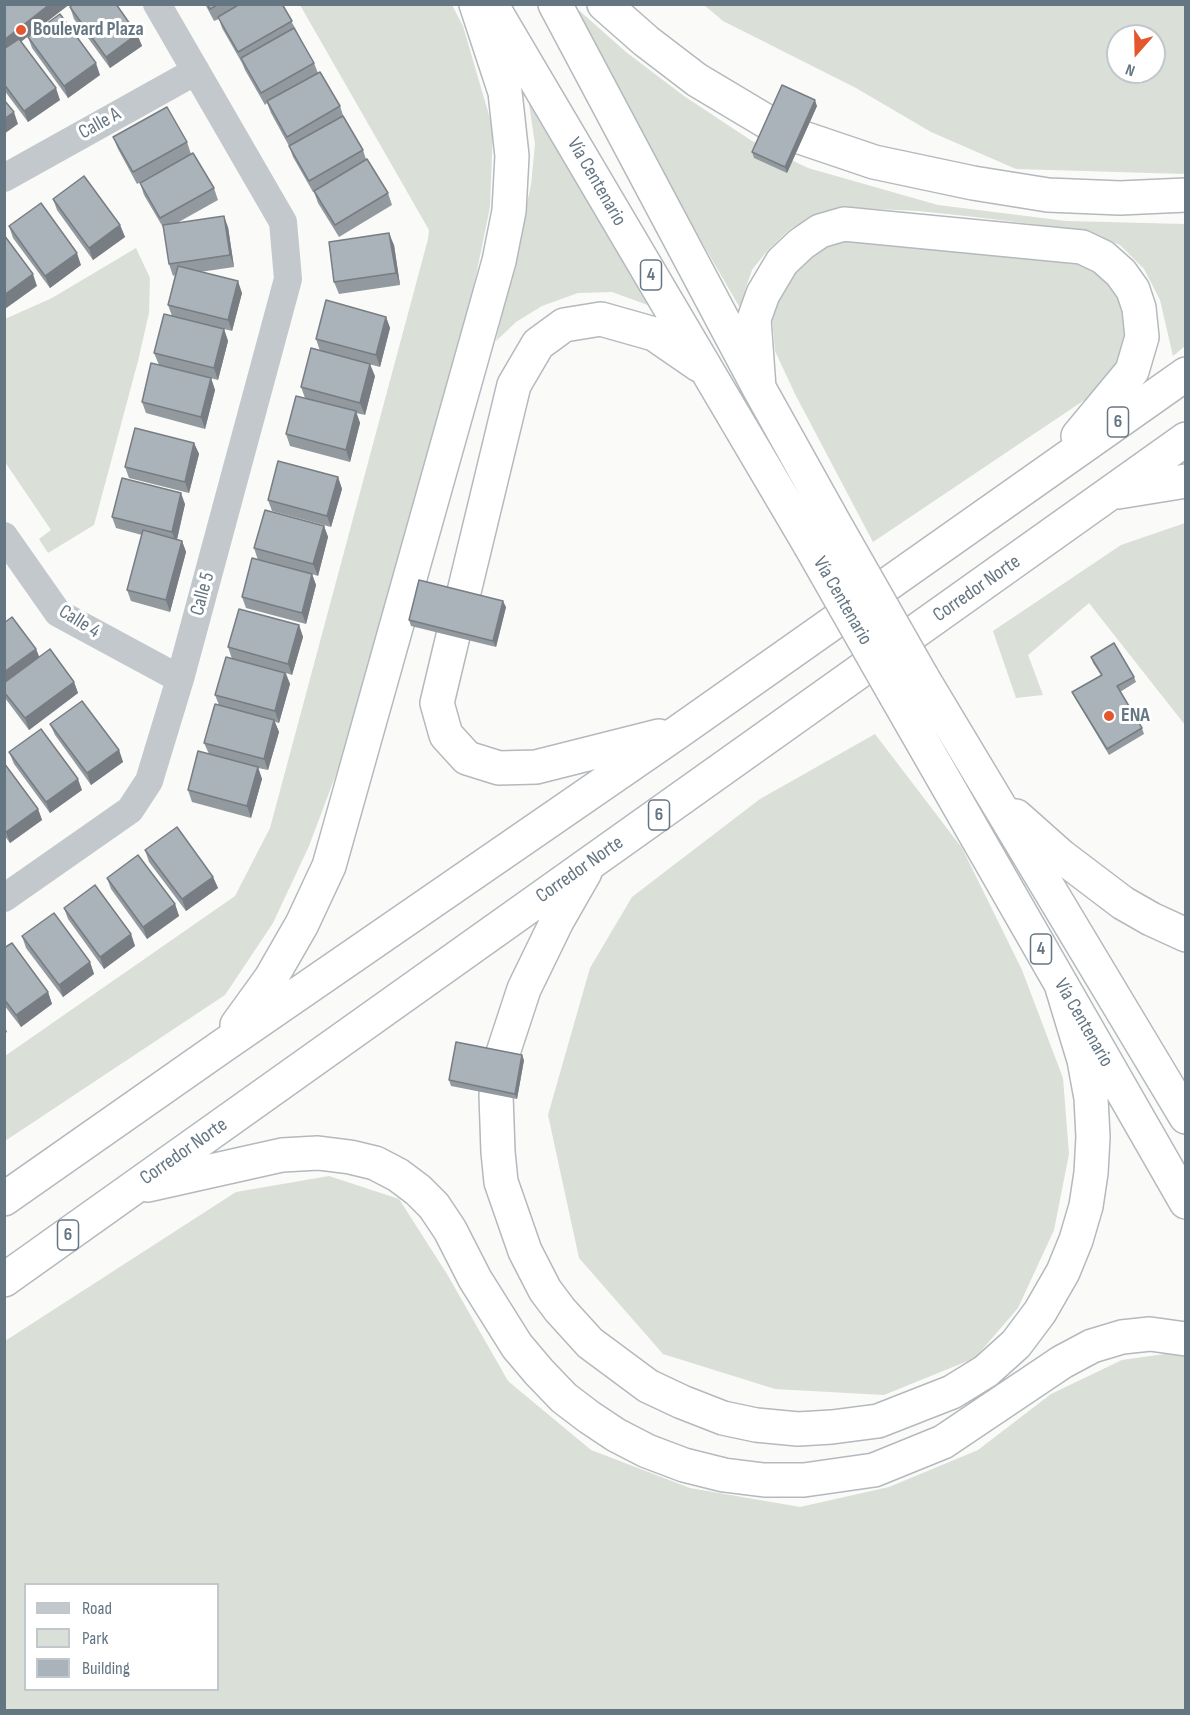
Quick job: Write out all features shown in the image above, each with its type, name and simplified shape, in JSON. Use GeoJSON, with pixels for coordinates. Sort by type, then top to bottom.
{"type":"FeatureCollection","features":[{"type":"Feature","properties":{"kind":"highway"},"geometry":{"type":"LineString","coordinates":[[220,1047],[271,978],[302,924],[329,866],[499,261],[509,211],[512,156],[506,92],[477,4]]}},
{"type":"Feature","properties":{"kind":"highway","name":"Vía Centenario"},"geometry":{"type":"LineString","coordinates":[[491,4],[810,545],[1185,1202]]}},
{"type":"Feature","properties":{"kind":"highway","name":"Vía Centenario"},"geometry":{"type":"LineString","coordinates":[[555,4],[759,388],[837,528],[922,677],[1185,1117]]}},
{"type":"Feature","properties":{"kind":"highway"},"geometry":{"type":"LineString","coordinates":[[604,4],[696,80],[769,123]]}},
{"type":"Feature","properties":{"kind":"highway"},"geometry":{"type":"LineString","coordinates":[[803,138],[874,162],[973,183],[1048,195],[1120,198],[1185,195]]}},
{"type":"Feature","properties":{"kind":"highway"},"geometry":{"type":"LineString","coordinates":[[759,388],[754,320],[762,294],[782,262],[801,244],[820,231],[844,224],[1082,247],[1103,257],[1127,281],[1139,308],[1142,337],[1132,371],[1050,470]]}},
{"type":"Feature","properties":{"kind":"highway"},"geometry":{"type":"LineString","coordinates":[[463,596],[514,385],[538,344],[564,325],[601,319],[654,334],[707,370]]}},
{"type":"Feature","properties":{"kind":"highway","name":"6"},"geometry":{"type":"LineString","coordinates":[[4,1198],[678,732],[1185,374]]}},
{"type":"Feature","properties":{"kind":"highway","name":"Corredor Norte"},"geometry":{"type":"LineString","coordinates":[[4,1280],[1111,494],[1185,439]]}},
{"type":"Feature","properties":{"kind":"highway"},"geometry":{"type":"LineString","coordinates":[[1111,494],[1185,481]]}},
{"type":"Feature","properties":{"kind":"highway"},"geometry":{"type":"LineString","coordinates":[[453,636],[437,703],[446,735],[467,758],[499,768],[536,766],[678,732]]}},
{"type":"Feature","properties":{"kind":"highway"},"geometry":{"type":"LineString","coordinates":[[993,795],[1098,885],[1142,914],[1185,935]]}},
{"type":"Feature","properties":{"kind":"highway"},"geometry":{"type":"LineString","coordinates":[[502,1056],[524,989],[557,921],[590,863]]}},
{"type":"Feature","properties":{"kind":"highway"},"geometry":{"type":"LineString","coordinates":[[496,1095],[501,1182],[525,1251],[555,1304],[590,1343],[648,1386],[723,1418],[756,1425],[798,1429],[832,1428],[878,1421],[952,1392],[986,1371],[1016,1344],[1040,1312],[1063,1272],[1086,1206],[1093,1137],[1091,1098],[1084,1060],[1061,984]]}},
{"type":"Feature","properties":{"kind":"highway"},"geometry":{"type":"LineString","coordinates":[[131,1189],[282,1155],[318,1153],[350,1157],[375,1164],[398,1175],[434,1206],[450,1230],[475,1280],[517,1346],[564,1398],[616,1435],[647,1451],[684,1465],[724,1475],[764,1480],[804,1480],[874,1470],[943,1442],[1062,1362],[1092,1346],[1122,1337],[1150,1334],[1185,1339]]}},
{"type":"Feature","properties":{"kind":"street"},"geometry":{"type":"LineString","coordinates":[[157,4],[196,71]]}},
{"type":"Feature","properties":{"kind":"street","name":"Calle A"},"geometry":{"type":"LineString","coordinates":[[4,178],[196,71]]}},
{"type":"Feature","properties":{"kind":"street","name":"Calle 5"},"geometry":{"type":"LineString","coordinates":[[4,898],[130,810],[149,781],[180,679],[288,279],[282,222],[196,71]]}},
{"type":"Feature","properties":{"kind":"street","name":"Calle 4"},"geometry":{"type":"LineString","coordinates":[[4,536],[58,613],[180,679]]}},
{"type":"Feature","properties":{"kind":"green space"},"geometry":{"type":"Polygon","coordinates":[[[300,5],[452,5],[463,26],[493,129],[490,207],[471,300],[338,769],[309,846],[273,923],[225,995],[5,1141],[5,1056],[235,896],[270,828],[428,239],[429,230],[300,5]]]}},
{"type":"Feature","properties":{"kind":"green space"},"geometry":{"type":"Polygon","coordinates":[[[565,5],[573,5],[626,52],[684,96],[752,141],[808,168],[938,205],[1066,221],[1185,224],[1185,346],[1173,356],[1160,300],[1144,269],[1120,245],[1095,235],[1056,227],[918,211],[857,208],[821,213],[790,229],[767,251],[752,270],[745,290],[744,315],[565,5]]]}},
{"type":"Feature","properties":{"kind":"green space"},"geometry":{"type":"Polygon","coordinates":[[[704,5],[1185,5],[1185,174],[1016,169],[931,132],[856,88],[723,21],[704,5]]]}},
{"type":"Feature","properties":{"kind":"green space"},"geometry":{"type":"Polygon","coordinates":[[[536,101],[653,307],[612,292],[578,293],[542,306],[516,322],[496,341],[531,185],[535,144],[529,104],[536,101]]]}},
{"type":"Feature","properties":{"kind":"green space"},"geometry":{"type":"Polygon","coordinates":[[[863,236],[1090,265],[1113,285],[1126,319],[1123,351],[1113,375],[1086,399],[873,542],[795,394],[775,351],[771,305],[786,276],[811,254],[836,243],[863,236]]]}},
{"type":"Feature","properties":{"kind":"green space"},"geometry":{"type":"Polygon","coordinates":[[[136,248],[150,278],[149,313],[94,525],[48,553],[39,539],[51,530],[5,462],[5,319],[52,298],[136,248]]]}},
{"type":"Feature","properties":{"kind":"green space"},"geometry":{"type":"Polygon","coordinates":[[[1185,523],[1185,725],[1089,603],[1028,655],[1043,695],[1016,698],[993,631],[1121,545],[1185,523]]]}},
{"type":"Feature","properties":{"kind":"green space"},"geometry":{"type":"Polygon","coordinates":[[[875,734],[962,848],[1022,970],[1063,1078],[1069,1154],[1054,1230],[1018,1308],[975,1358],[884,1395],[775,1389],[663,1354],[579,1258],[548,1115],[590,968],[632,897],[760,799],[875,734]]]}},
{"type":"Feature","properties":{"kind":"green space"},"geometry":{"type":"Polygon","coordinates":[[[329,1176],[399,1199],[447,1274],[508,1381],[591,1450],[690,1488],[800,1507],[889,1487],[978,1450],[1051,1394],[1122,1360],[1179,1352],[1185,1354],[1185,1710],[5,1710],[5,1341],[236,1192],[329,1176]]]}},
{"type":"Feature","properties":{"kind":"building"},"geometry":{"type":"Polygon","coordinates":[[[4,4],[50,4],[4,40],[4,4]]]}},
{"type":"Feature","properties":{"kind":"building"},"geometry":{"type":"Polygon","coordinates":[[[74,4],[116,4],[137,34],[106,57],[70,7],[74,4]]]}},
{"type":"Feature","properties":{"kind":"building"},"geometry":{"type":"Polygon","coordinates":[[[207,4],[219,4],[210,9],[207,4]]]}},
{"type":"Feature","properties":{"kind":"building"},"geometry":{"type":"Polygon","coordinates":[[[240,4],[282,4],[292,21],[238,52],[218,17],[240,4]]]}},
{"type":"Feature","properties":{"kind":"building"},"geometry":{"type":"Polygon","coordinates":[[[60,14],[96,63],[64,86],[28,37],[60,14]]]}},
{"type":"Feature","properties":{"kind":"building"},"geometry":{"type":"Polygon","coordinates":[[[294,28],[314,63],[261,93],[241,58],[294,28]]]}},
{"type":"Feature","properties":{"kind":"building"},"geometry":{"type":"Polygon","coordinates":[[[19,39],[56,88],[24,111],[4,84],[4,49],[19,39]]]}},
{"type":"Feature","properties":{"kind":"building"},"geometry":{"type":"Polygon","coordinates":[[[320,72],[340,106],[287,137],[267,101],[320,72]]]}},
{"type":"Feature","properties":{"kind":"building"},"geometry":{"type":"Polygon","coordinates":[[[782,85],[815,100],[785,167],[752,152],[782,85]]]}},
{"type":"Feature","properties":{"kind":"building"},"geometry":{"type":"Polygon","coordinates":[[[4,100],[14,112],[4,119],[4,100]]]}},
{"type":"Feature","properties":{"kind":"building"},"geometry":{"type":"Polygon","coordinates":[[[167,107],[187,142],[133,172],[113,137],[167,107]]]}},
{"type":"Feature","properties":{"kind":"building"},"geometry":{"type":"Polygon","coordinates":[[[343,116],[363,150],[309,181],[289,146],[343,116]]]}},
{"type":"Feature","properties":{"kind":"building"},"geometry":{"type":"Polygon","coordinates":[[[193,153],[214,188],[160,218],[140,183],[193,153]]]}},
{"type":"Feature","properties":{"kind":"building"},"geometry":{"type":"Polygon","coordinates":[[[367,159],[388,193],[335,225],[314,191],[367,159]]]}},
{"type":"Feature","properties":{"kind":"building"},"geometry":{"type":"Polygon","coordinates":[[[84,176],[120,225],[89,248],[53,199],[84,176]]]}},
{"type":"Feature","properties":{"kind":"building"},"geometry":{"type":"Polygon","coordinates":[[[41,203],[77,253],[45,276],[9,226],[41,203]]]}},
{"type":"Feature","properties":{"kind":"building"},"geometry":{"type":"Polygon","coordinates":[[[224,216],[230,255],[169,264],[163,225],[224,216]]]}},
{"type":"Feature","properties":{"kind":"building"},"geometry":{"type":"Polygon","coordinates":[[[389,233],[396,273],[334,282],[329,242],[389,233]]]}},
{"type":"Feature","properties":{"kind":"building"},"geometry":{"type":"Polygon","coordinates":[[[4,235],[33,274],[4,295],[4,235]]]}},
{"type":"Feature","properties":{"kind":"building"},"geometry":{"type":"Polygon","coordinates":[[[178,266],[238,281],[228,320],[168,305],[178,266]]]}},
{"type":"Feature","properties":{"kind":"building"},"geometry":{"type":"Polygon","coordinates":[[[326,300],[386,317],[376,355],[316,339],[326,300]]]}},
{"type":"Feature","properties":{"kind":"building"},"geometry":{"type":"Polygon","coordinates":[[[164,314],[224,329],[214,368],[154,353],[164,314]]]}},
{"type":"Feature","properties":{"kind":"building"},"geometry":{"type":"Polygon","coordinates":[[[311,348],[370,364],[360,403],[301,387],[311,348]]]}},
{"type":"Feature","properties":{"kind":"building"},"geometry":{"type":"Polygon","coordinates":[[[151,363],[211,378],[201,417],[142,402],[151,363]]]}},
{"type":"Feature","properties":{"kind":"building"},"geometry":{"type":"Polygon","coordinates":[[[296,396],[356,411],[346,450],[286,434],[296,396]]]}},
{"type":"Feature","properties":{"kind":"building"},"geometry":{"type":"Polygon","coordinates":[[[135,428],[194,443],[185,482],[125,467],[135,428]]]}},
{"type":"Feature","properties":{"kind":"building"},"geometry":{"type":"Polygon","coordinates":[[[278,461],[338,477],[327,516],[268,500],[278,461]]]}},
{"type":"Feature","properties":{"kind":"building"},"geometry":{"type":"Polygon","coordinates":[[[122,478],[181,493],[172,532],[112,517],[122,478]]]}},
{"type":"Feature","properties":{"kind":"building"},"geometry":{"type":"Polygon","coordinates":[[[265,510],[324,526],[313,564],[254,548],[265,510]]]}},
{"type":"Feature","properties":{"kind":"building"},"geometry":{"type":"Polygon","coordinates":[[[143,530],[182,541],[166,600],[127,590],[143,530]]]}},
{"type":"Feature","properties":{"kind":"building"},"geometry":{"type":"Polygon","coordinates":[[[252,558],[312,574],[302,613],[242,597],[252,558]]]}},
{"type":"Feature","properties":{"kind":"building"},"geometry":{"type":"Polygon","coordinates":[[[419,580],[503,601],[493,641],[409,620],[419,580]]]}},
{"type":"Feature","properties":{"kind":"building"},"geometry":{"type":"Polygon","coordinates":[[[239,609],[299,625],[288,664],[228,647],[239,609]]]}},
{"type":"Feature","properties":{"kind":"building"},"geometry":{"type":"Polygon","coordinates":[[[12,617],[36,649],[4,672],[4,623],[12,617]]]}},
{"type":"Feature","properties":{"kind":"building","name":"ENA"},"geometry":{"type":"Polygon","coordinates":[[[1114,643],[1134,677],[1117,686],[1142,728],[1107,749],[1072,692],[1102,675],[1091,657],[1114,643]]]}},
{"type":"Feature","properties":{"kind":"building"},"geometry":{"type":"Polygon","coordinates":[[[50,649],[74,682],[25,718],[4,692],[4,683],[50,649]]]}},
{"type":"Feature","properties":{"kind":"building"},"geometry":{"type":"Polygon","coordinates":[[[226,657],[285,673],[275,711],[215,695],[226,657]]]}},
{"type":"Feature","properties":{"kind":"building"},"geometry":{"type":"Polygon","coordinates":[[[82,701],[119,750],[87,773],[50,724],[82,701]]]}},
{"type":"Feature","properties":{"kind":"building"},"geometry":{"type":"Polygon","coordinates":[[[215,704],[274,720],[264,759],[204,743],[215,704]]]}},
{"type":"Feature","properties":{"kind":"building"},"geometry":{"type":"Polygon","coordinates":[[[41,729],[78,779],[46,802],[9,752],[41,729]]]}},
{"type":"Feature","properties":{"kind":"building"},"geometry":{"type":"Polygon","coordinates":[[[198,751],[258,767],[247,806],[188,790],[198,751]]]}},
{"type":"Feature","properties":{"kind":"building"},"geometry":{"type":"Polygon","coordinates":[[[4,763],[38,809],[6,832],[4,829],[4,763]]]}},
{"type":"Feature","properties":{"kind":"building"},"geometry":{"type":"Polygon","coordinates":[[[177,827],[213,877],[182,899],[145,850],[177,827]]]}},
{"type":"Feature","properties":{"kind":"building"},"geometry":{"type":"Polygon","coordinates":[[[138,855],[175,904],[143,927],[107,878],[138,855]]]}},
{"type":"Feature","properties":{"kind":"building"},"geometry":{"type":"Polygon","coordinates":[[[95,885],[131,934],[100,957],[64,908],[95,885]]]}},
{"type":"Feature","properties":{"kind":"building"},"geometry":{"type":"Polygon","coordinates":[[[54,913],[90,962],[59,985],[22,936],[54,913]]]}},
{"type":"Feature","properties":{"kind":"building"},"geometry":{"type":"Polygon","coordinates":[[[12,943],[48,992],[16,1015],[4,999],[4,948],[12,943]]]}},
{"type":"Feature","properties":{"kind":"building"},"geometry":{"type":"Polygon","coordinates":[[[456,1042],[522,1055],[515,1094],[449,1080],[456,1042]]]}},
{"type":"Feature","properties":{"kind":"place","name":"Boulevard Plaza"},"geometry":{"type":"Point","coordinates":[21,30]}},
{"type":"Feature","properties":{"kind":"place","name":"ENA"},"geometry":{"type":"Point","coordinates":[1109,716]}}]}
